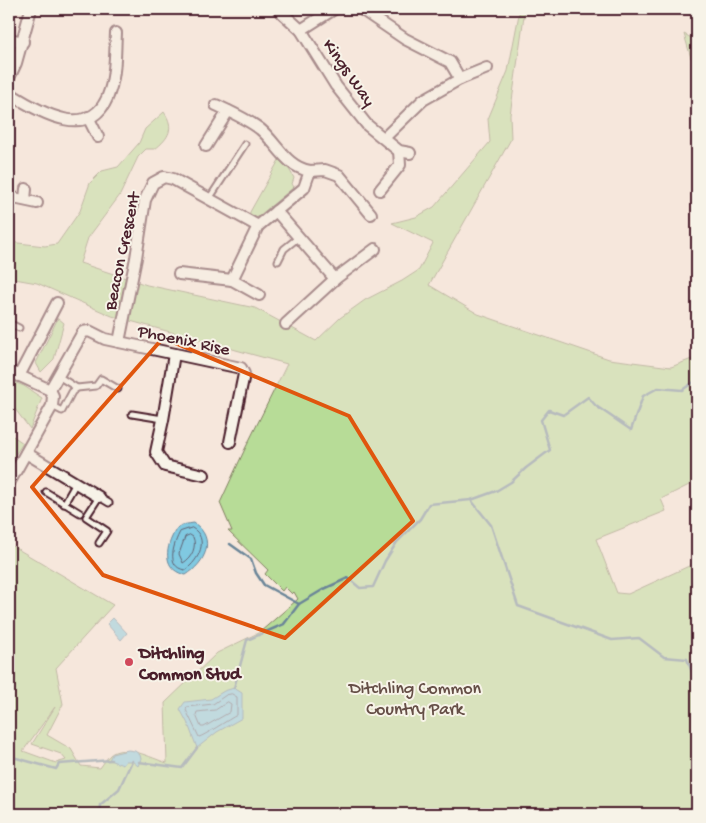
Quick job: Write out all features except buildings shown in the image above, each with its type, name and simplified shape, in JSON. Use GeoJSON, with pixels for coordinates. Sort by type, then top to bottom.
{"type":"FeatureCollection","features":[{"type":"Feature","properties":{"kind":"street"},"geometry":{"type":"LineString","coordinates":[[9,78],[16,64],[31,9]]}},
{"type":"Feature","properties":{"kind":"street","name":"Kings Way"},"geometry":{"type":"LineString","coordinates":[[278,9],[301,30],[336,86],[367,125],[399,151]]}},
{"type":"Feature","properties":{"kind":"street"},"geometry":{"type":"LineString","coordinates":[[301,30],[334,9]]}},
{"type":"Feature","properties":{"kind":"street"},"geometry":{"type":"LineString","coordinates":[[361,9],[405,39],[450,62],[460,79]]}},
{"type":"Feature","properties":{"kind":"street"},"geometry":{"type":"LineString","coordinates":[[9,93],[33,108],[59,118],[71,121],[88,117],[98,111],[108,97],[111,87],[116,33]]}},
{"type":"Feature","properties":{"kind":"street"},"geometry":{"type":"LineString","coordinates":[[9,38],[23,42]]}},
{"type":"Feature","properties":{"kind":"street"},"geometry":{"type":"LineString","coordinates":[[384,138],[423,100],[460,79],[487,68]]}},
{"type":"Feature","properties":{"kind":"street"},"geometry":{"type":"LineString","coordinates":[[216,105],[255,126],[291,163],[304,170],[325,170],[339,175],[371,214]]}},
{"type":"Feature","properties":{"kind":"street"},"geometry":{"type":"LineString","coordinates":[[206,146],[228,111]]}},
{"type":"Feature","properties":{"kind":"street"},"geometry":{"type":"LineString","coordinates":[[88,117],[98,137]]}},
{"type":"Feature","properties":{"kind":"street"},"geometry":{"type":"LineString","coordinates":[[380,190],[400,165],[399,151],[410,153]]}},
{"type":"Feature","properties":{"kind":"street"},"geometry":{"type":"LineString","coordinates":[[232,280],[258,226],[304,188],[310,171]]}},
{"type":"Feature","properties":{"kind":"street","name":"Beacon Crescent"},"geometry":{"type":"LineString","coordinates":[[119,342],[136,258],[145,200],[153,183],[164,177],[172,179],[258,226]]}},
{"type":"Feature","properties":{"kind":"street"},"geometry":{"type":"LineString","coordinates":[[9,198],[25,194],[36,203]]}},
{"type":"Feature","properties":{"kind":"street"},"geometry":{"type":"LineString","coordinates":[[276,211],[335,279]]}},
{"type":"Feature","properties":{"kind":"street"},"geometry":{"type":"LineString","coordinates":[[286,324],[335,279],[376,249]]}},
{"type":"Feature","properties":{"kind":"street"},"geometry":{"type":"LineString","coordinates":[[179,274],[232,280],[260,295]]}},
{"type":"Feature","properties":{"kind":"street"},"geometry":{"type":"LineString","coordinates":[[19,376],[57,303]]}},
{"type":"Feature","properties":{"kind":"street","name":"Phoenix Rise"},"geometry":{"type":"LineString","coordinates":[[50,390],[83,332],[89,331],[105,339],[241,368],[244,374],[230,442]]}},
{"type":"Feature","properties":{"kind":"street"},"geometry":{"type":"LineString","coordinates":[[174,354],[156,452],[165,466],[204,475]]}},
{"type":"Feature","properties":{"kind":"street"},"geometry":{"type":"LineString","coordinates":[[9,371],[50,390],[53,396],[52,406],[9,483]]}},
{"type":"Feature","properties":{"kind":"street"},"geometry":{"type":"LineString","coordinates":[[26,453],[99,497]]}},
{"type":"Feature","properties":{"kind":"lane"},"geometry":{"type":"LineString","coordinates":[[209,200],[245,144]]}},
{"type":"Feature","properties":{"kind":"lane"},"geometry":{"type":"LineString","coordinates":[[278,261],[284,248],[299,237]]}},
{"type":"Feature","properties":{"kind":"lane"},"geometry":{"type":"LineString","coordinates":[[9,323],[19,328]]}},
{"type":"Feature","properties":{"kind":"lane"},"geometry":{"type":"LineString","coordinates":[[58,376],[77,388]]}},
{"type":"Feature","properties":{"kind":"lane"},"geometry":{"type":"LineString","coordinates":[[52,406],[62,411],[72,392],[77,388],[96,386],[101,379],[118,389]]}},
{"type":"Feature","properties":{"kind":"lane"},"geometry":{"type":"LineString","coordinates":[[132,414],[163,420]]}},
{"type":"Feature","properties":{"kind":"lane"},"geometry":{"type":"LineString","coordinates":[[64,504],[76,483]]}},
{"type":"Feature","properties":{"kind":"lane"},"geometry":{"type":"LineString","coordinates":[[46,492],[80,513]]}},
{"type":"Feature","properties":{"kind":"lane"},"geometry":{"type":"LineString","coordinates":[[99,543],[107,531],[86,517],[99,497],[109,503]]}},
{"type":"Feature","properties":{"kind":"highlighted area"},"geometry":{"type":"Polygon","coordinates":[[[163,338],[349,416],[413,521],[285,638],[103,575],[32,487],[163,338]]]}},
{"type":"Feature","properties":{"kind":"green space","name":"Ditchling Common Country Park"},"geometry":{"type":"Polygon","coordinates":[[[520,9],[525,9],[510,115],[511,139],[429,285],[478,314],[609,359],[671,367],[697,357],[697,481],[661,499],[666,511],[596,539],[617,593],[628,594],[689,566],[697,559],[697,814],[9,814],[9,544],[113,605],[56,668],[63,704],[47,735],[71,749],[81,766],[100,768],[110,755],[123,750],[167,763],[165,703],[217,653],[260,632],[298,599],[294,592],[292,594],[285,587],[282,591],[265,574],[268,570],[228,531],[232,531],[220,503],[287,364],[112,316],[37,283],[9,278],[9,242],[45,246],[57,244],[80,211],[90,183],[102,171],[118,167],[139,143],[145,129],[164,112],[170,128],[167,137],[155,149],[146,149],[138,157],[120,195],[88,238],[80,263],[147,285],[255,308],[316,341],[340,318],[365,300],[419,270],[433,243],[392,223],[416,217],[434,207],[490,142],[488,119],[508,71],[520,9]],[[55,707],[23,751],[56,763],[66,760],[61,754],[32,744],[55,707]]]}},
{"type":"Feature","properties":{"kind":"green space"},"geometry":{"type":"Polygon","coordinates":[[[684,34],[697,41],[697,65],[691,58],[684,34]]]}},
{"type":"Feature","properties":{"kind":"green space"},"geometry":{"type":"Polygon","coordinates":[[[279,160],[289,169],[294,178],[292,184],[294,187],[254,220],[249,217],[250,212],[279,160]]]}},
{"type":"Feature","properties":{"kind":"green space"},"geometry":{"type":"Polygon","coordinates":[[[58,318],[64,323],[54,359],[41,372],[36,363],[58,318]]]}},
{"type":"Feature","properties":{"kind":"green space"},"geometry":{"type":"Polygon","coordinates":[[[9,380],[24,386],[42,398],[30,429],[9,401],[9,380]]]}},
{"type":"Feature","properties":{"kind":"green space"},"geometry":{"type":"Polygon","coordinates":[[[13,436],[23,443],[9,464],[9,440],[13,436]]]}},
{"type":"Feature","properties":{"kind":"water"},"geometry":{"type":"Polygon","coordinates":[[[194,523],[205,536],[206,550],[198,564],[186,575],[174,570],[168,561],[169,543],[178,527],[194,523]]]}},
{"type":"Feature","properties":{"kind":"water"},"geometry":{"type":"Polygon","coordinates":[[[113,618],[127,633],[121,640],[107,624],[113,618]]]}},
{"type":"Feature","properties":{"kind":"water"},"geometry":{"type":"Polygon","coordinates":[[[234,688],[242,693],[242,718],[217,732],[197,748],[180,709],[185,702],[211,699],[224,691],[234,688]]]}},
{"type":"Feature","properties":{"kind":"water"},"geometry":{"type":"Polygon","coordinates":[[[128,750],[135,751],[140,755],[141,759],[138,766],[132,761],[126,761],[123,765],[109,760],[112,754],[128,750]]]}},
{"type":"Feature","properties":{"kind":"waterway"},"geometry":{"type":"LineString","coordinates":[[691,9],[697,12]]}},
{"type":"Feature","properties":{"kind":"waterway"},"geometry":{"type":"LineString","coordinates":[[234,688],[247,640],[284,624],[299,604],[324,589],[348,578],[360,588],[373,587],[385,561],[397,542],[420,519],[429,504],[471,500],[496,491],[511,482],[550,450],[541,420],[549,410],[563,415],[588,397],[596,406],[631,430],[643,396],[658,388],[682,390],[697,380]]}},
{"type":"Feature","properties":{"kind":"waterway"},"geometry":{"type":"LineString","coordinates":[[471,500],[491,525],[518,606],[612,640],[639,638],[664,657],[687,659],[697,685]]}},
{"type":"Feature","properties":{"kind":"waterway"},"geometry":{"type":"LineString","coordinates":[[230,544],[251,559],[256,573],[264,585],[299,604]]}},
{"type":"Feature","properties":{"kind":"waterway"},"geometry":{"type":"LineString","coordinates":[[139,762],[182,768],[197,748]]}},
{"type":"Feature","properties":{"kind":"waterway"},"geometry":{"type":"LineString","coordinates":[[9,756],[56,769],[59,764],[111,760]]}},
{"type":"Feature","properties":{"kind":"waterway"},"geometry":{"type":"LineString","coordinates":[[99,814],[100,805],[119,789],[132,761]]}},
{"type":"Feature","properties":{"kind":"place","name":"Ditchling Common Stud"},"geometry":{"type":"Point","coordinates":[129,662]}}]}
